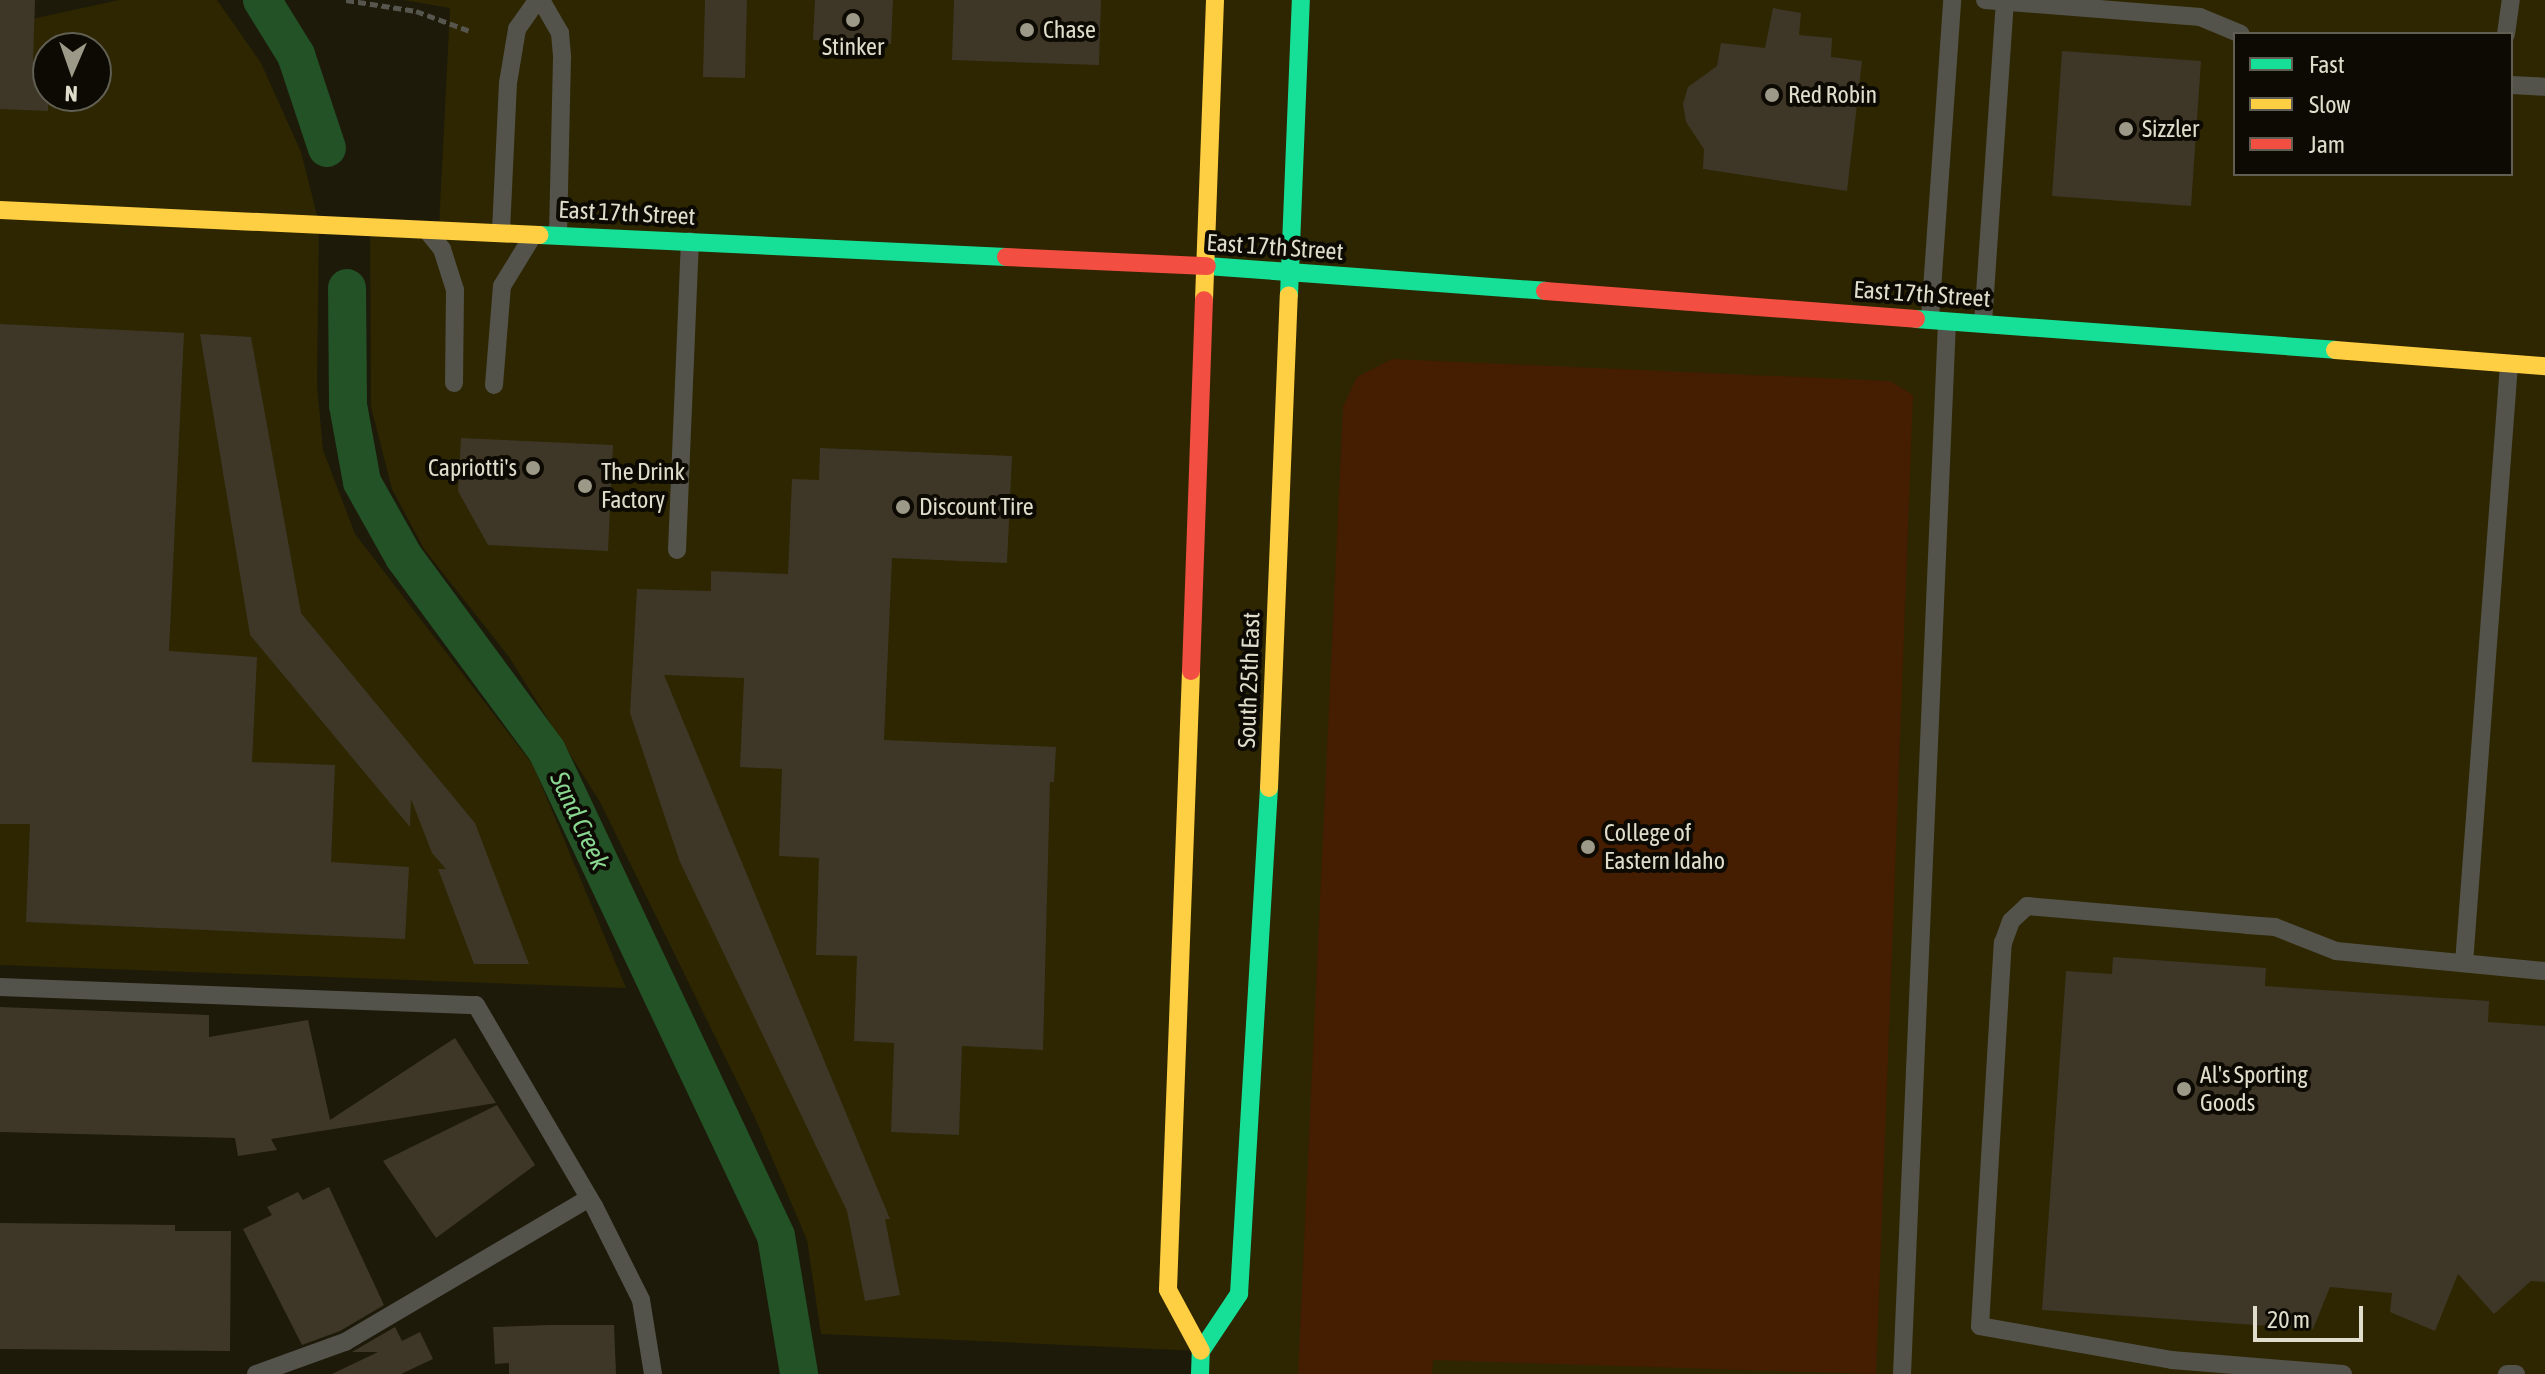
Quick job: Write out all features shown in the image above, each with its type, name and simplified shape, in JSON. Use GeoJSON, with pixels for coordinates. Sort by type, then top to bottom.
{"type":"FeatureCollection","features":[{"type":"Feature","properties":{"kind":"main road"},"geometry":{"type":"LineString","coordinates":[[1200,1374],[1201,1351],[1168,1290],[1215,0]]}},
{"type":"Feature","properties":{"kind":"main road","name":"South 25th East"},"geometry":{"type":"LineString","coordinates":[[1201,1351],[1239,1294],[1262,960],[1301,0]]}},
{"type":"Feature","properties":{"kind":"main road","name":"East 17th Street"},"geometry":{"type":"LineString","coordinates":[[0,210],[1207,266],[2545,366]]}},
{"type":"Feature","properties":{"kind":"lane"},"geometry":{"type":"LineString","coordinates":[[501,231],[508,83],[517,29],[539,0],[560,33],[558,234]]}},
{"type":"Feature","properties":{"kind":"lane"},"geometry":{"type":"LineString","coordinates":[[1902,1374],[1952,0]]}},
{"type":"Feature","properties":{"kind":"lane"},"geometry":{"type":"LineString","coordinates":[[1985,0],[2200,17],[2236,32]]}},
{"type":"Feature","properties":{"kind":"lane"},"geometry":{"type":"LineString","coordinates":[[2506,32],[2511,0]]}},
{"type":"Feature","properties":{"kind":"lane"},"geometry":{"type":"LineString","coordinates":[[1983,323],[2005,2]]}},
{"type":"Feature","properties":{"kind":"lane"},"geometry":{"type":"LineString","coordinates":[[2513,85],[2545,87]]}},
{"type":"Feature","properties":{"kind":"lane"},"geometry":{"type":"LineString","coordinates":[[425,228],[442,249],[455,290],[454,383]]}},
{"type":"Feature","properties":{"kind":"lane"},"geometry":{"type":"LineString","coordinates":[[494,385],[502,286],[520,250],[535,233]]}},
{"type":"Feature","properties":{"kind":"lane"},"geometry":{"type":"LineString","coordinates":[[677,550],[690,240]]}},
{"type":"Feature","properties":{"kind":"lane"},"geometry":{"type":"LineString","coordinates":[[2464,963],[2509,364]]}},
{"type":"Feature","properties":{"kind":"lane"},"geometry":{"type":"LineString","coordinates":[[2343,1374],[2172,1360],[1980,1326],[2003,943],[2011,921],[2027,906],[2275,927],[2336,951],[2545,971]]}},
{"type":"Feature","properties":{"kind":"lane"},"geometry":{"type":"LineString","coordinates":[[0,987],[476,1005],[589,1198],[641,1300],[653,1374]]}},
{"type":"Feature","properties":{"kind":"lane"},"geometry":{"type":"LineString","coordinates":[[256,1374],[345,1342],[589,1198]]}},
{"type":"Feature","properties":{"kind":"lane"},"geometry":{"type":"LineString","coordinates":[[2507,1374],[2516,1374]]}},
{"type":"Feature","properties":{"kind":"path"},"geometry":{"type":"LineString","coordinates":[[346,0],[416,11],[470,31]]}},
{"type":"Feature","properties":{"kind":"shaded area"},"geometry":{"type":"Polygon","coordinates":[[[119,0],[217,0],[261,63],[301,152],[319,223],[317,386],[323,450],[355,534],[533,765],[626,988],[0,965],[0,26],[119,0]]]}},
{"type":"Feature","properties":{"kind":"shaded area"},"geometry":{"type":"Polygon","coordinates":[[[403,0],[2545,0],[2545,1374],[1200,1374],[1200,1351],[821,1334],[807,1240],[755,1118],[600,802],[509,657],[424,549],[392,489],[371,407],[370,225],[439,228],[450,8],[403,0]]]}},
{"type":"Feature","properties":{"kind":"shaded area","name":"College of Eastern Idaho"},"geometry":{"type":"Polygon","coordinates":[[[1392,359],[1890,381],[1913,395],[1876,1374],[1433,1360],[1432,1374],[1298,1374],[1343,407],[1357,377],[1392,359]]]}},
{"type":"Feature","properties":{"kind":"building"},"geometry":{"type":"Polygon","coordinates":[[[0,0],[35,0],[32,110],[0,109],[0,0]]]}},
{"type":"Feature","properties":{"kind":"building"},"geometry":{"type":"Polygon","coordinates":[[[705,0],[747,0],[745,78],[703,77],[705,0]]]}},
{"type":"Feature","properties":{"kind":"building","name":"Stinker"},"geometry":{"type":"Polygon","coordinates":[[[815,0],[893,0],[891,44],[813,40],[815,0]]]}},
{"type":"Feature","properties":{"kind":"building","name":"Chase"},"geometry":{"type":"Polygon","coordinates":[[[954,0],[1101,0],[1099,65],[952,60],[954,0]]]}},
{"type":"Feature","properties":{"kind":"building","name":"Red Robin"},"geometry":{"type":"Polygon","coordinates":[[[1773,8],[1801,13],[1799,35],[1832,38],[1831,57],[1862,61],[1847,191],[1703,169],[1704,149],[1686,122],[1683,104],[1688,87],[1717,66],[1721,43],[1765,48],[1773,8]]]}},
{"type":"Feature","properties":{"kind":"building","name":"Sizzler"},"geometry":{"type":"Polygon","coordinates":[[[2062,51],[2201,61],[2191,206],[2052,196],[2062,51]]]}},
{"type":"Feature","properties":{"kind":"building"},"geometry":{"type":"Polygon","coordinates":[[[0,324],[184,333],[169,651],[257,657],[252,762],[335,765],[331,862],[409,867],[405,939],[26,922],[30,824],[0,824],[0,324]]]}},
{"type":"Feature","properties":{"kind":"building"},"geometry":{"type":"Polygon","coordinates":[[[200,334],[251,337],[301,613],[475,823],[529,964],[474,964],[438,869],[446,869],[432,853],[411,799],[410,827],[250,635],[200,334]]]}},
{"type":"Feature","properties":{"kind":"building"},"geometry":{"type":"Polygon","coordinates":[[[461,438],[613,445],[608,551],[488,545],[458,491],[461,438]]]}},
{"type":"Feature","properties":{"kind":"building"},"geometry":{"type":"Polygon","coordinates":[[[820,448],[1012,456],[1007,563],[892,558],[884,740],[1056,747],[1054,782],[1050,782],[1043,1050],[962,1046],[959,1135],[891,1132],[894,1043],[854,1041],[857,956],[816,955],[819,858],[779,856],[782,769],[740,767],[744,678],[664,675],[890,1219],[885,1219],[900,1295],[865,1301],[847,1211],[680,862],[630,713],[637,589],[711,591],[711,571],[788,574],[792,479],[819,480],[820,448]]]}},
{"type":"Feature","properties":{"kind":"building"},"geometry":{"type":"Polygon","coordinates":[[[2113,957],[2266,968],[2265,986],[2489,1001],[2488,1022],[2545,1026],[2545,1282],[2531,1281],[2494,1314],[2458,1274],[2435,1331],[2390,1312],[2392,1293],[2330,1287],[2313,1329],[2042,1310],[2066,971],[2112,974],[2113,957]]]}},
{"type":"Feature","properties":{"kind":"building"},"geometry":{"type":"Polygon","coordinates":[[[0,1007],[209,1015],[209,1037],[308,1020],[330,1120],[455,1038],[496,1103],[271,1139],[277,1150],[238,1156],[235,1138],[0,1132],[0,1007]]]}},
{"type":"Feature","properties":{"kind":"building"},"geometry":{"type":"Polygon","coordinates":[[[497,1105],[535,1165],[436,1238],[383,1161],[497,1105]]]}},
{"type":"Feature","properties":{"kind":"building"},"geometry":{"type":"Polygon","coordinates":[[[329,1187],[384,1305],[340,1331],[302,1345],[243,1229],[272,1215],[267,1207],[298,1192],[303,1200],[329,1187]]]}},
{"type":"Feature","properties":{"kind":"building"},"geometry":{"type":"Polygon","coordinates":[[[0,1223],[175,1225],[175,1231],[231,1231],[230,1351],[0,1349],[0,1223]]]}},
{"type":"Feature","properties":{"kind":"building"},"geometry":{"type":"Polygon","coordinates":[[[614,1325],[616,1374],[509,1374],[509,1363],[495,1364],[493,1327],[614,1325]]]}},
{"type":"Feature","properties":{"kind":"building"},"geometry":{"type":"Polygon","coordinates":[[[395,1327],[402,1341],[420,1332],[433,1359],[401,1374],[332,1374],[378,1352],[352,1352],[395,1327]]]}},
{"type":"Feature","properties":{"kind":"waterway","name":"Sand Creek"},"geometry":{"type":"LineString","coordinates":[[262,0],[296,55],[327,148]]}},
{"type":"Feature","properties":{"kind":"waterway","name":"Sand Creek"},"geometry":{"type":"LineString","coordinates":[[347,288],[348,405],[362,482],[404,557],[547,751],[776,1236],[799,1374]]}},
{"type":"Feature","properties":{"kind":"traffic: fast"},"geometry":{"type":"LineString","coordinates":[[1289,295],[1301,0]]}},
{"type":"Feature","properties":{"kind":"traffic: fast"},"geometry":{"type":"LineString","coordinates":[[539,235],[1006,257]]}},
{"type":"Feature","properties":{"kind":"traffic: fast"},"geometry":{"type":"LineString","coordinates":[[1207,266],[1545,291]]}},
{"type":"Feature","properties":{"kind":"traffic: fast"},"geometry":{"type":"LineString","coordinates":[[1916,319],[2335,350]]}},
{"type":"Feature","properties":{"kind":"traffic: fast"},"geometry":{"type":"LineString","coordinates":[[1200,1374],[1201,1351],[1239,1294],[1269,788]]}},
{"type":"Feature","properties":{"kind":"traffic: slow"},"geometry":{"type":"LineString","coordinates":[[1204,300],[1215,0]]}},
{"type":"Feature","properties":{"kind":"traffic: slow"},"geometry":{"type":"LineString","coordinates":[[0,210],[539,235]]}},
{"type":"Feature","properties":{"kind":"traffic: slow"},"geometry":{"type":"LineString","coordinates":[[1269,788],[1289,295]]}},
{"type":"Feature","properties":{"kind":"traffic: slow"},"geometry":{"type":"LineString","coordinates":[[2335,350],[2545,366]]}},
{"type":"Feature","properties":{"kind":"traffic: slow"},"geometry":{"type":"LineString","coordinates":[[1191,671],[1168,1290],[1201,1351]]}},
{"type":"Feature","properties":{"kind":"traffic: jam"},"geometry":{"type":"LineString","coordinates":[[1006,257],[1207,266]]}},
{"type":"Feature","properties":{"kind":"traffic: jam"},"geometry":{"type":"LineString","coordinates":[[1545,291],[1916,319]]}},
{"type":"Feature","properties":{"kind":"traffic: jam"},"geometry":{"type":"LineString","coordinates":[[1191,671],[1204,300]]}},
{"type":"Feature","properties":{"kind":"place","name":"Stinker"},"geometry":{"type":"Point","coordinates":[853,20]}},
{"type":"Feature","properties":{"kind":"place","name":"Chase"},"geometry":{"type":"Point","coordinates":[1027,30]}},
{"type":"Feature","properties":{"kind":"place","name":"Red Robin"},"geometry":{"type":"Point","coordinates":[1772,95]}},
{"type":"Feature","properties":{"kind":"place","name":"Sizzler"},"geometry":{"type":"Point","coordinates":[2126,129]}},
{"type":"Feature","properties":{"kind":"place","name":"Capriotti's"},"geometry":{"type":"Point","coordinates":[533,468]}},
{"type":"Feature","properties":{"kind":"place","name":"The Drink Factory"},"geometry":{"type":"Point","coordinates":[585,486]}},
{"type":"Feature","properties":{"kind":"place","name":"Discount Tire"},"geometry":{"type":"Point","coordinates":[903,507]}},
{"type":"Feature","properties":{"kind":"place","name":"College of Eastern Idaho"},"geometry":{"type":"Point","coordinates":[1588,847]}},
{"type":"Feature","properties":{"kind":"place","name":"Al's Sporting Goods"},"geometry":{"type":"Point","coordinates":[2184,1089]}}]}
